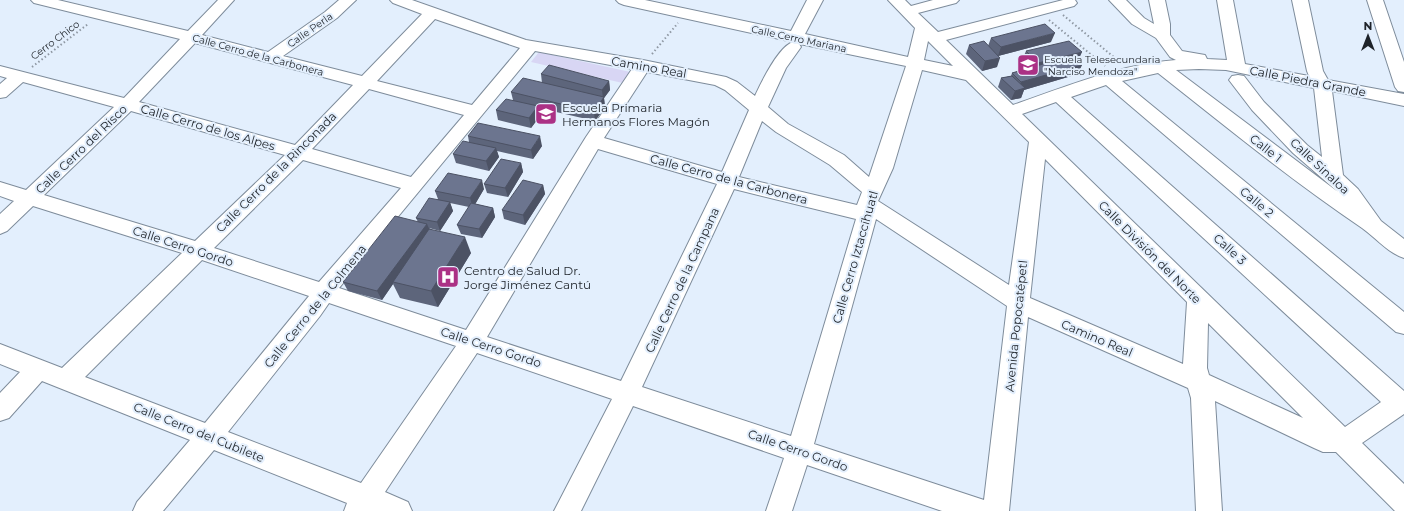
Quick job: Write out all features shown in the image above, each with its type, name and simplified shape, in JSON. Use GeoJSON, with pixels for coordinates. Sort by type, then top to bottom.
{"type":"FeatureCollection","features":[{"type":"Feature","properties":{"kind":"street","name":"Calle Cerro de la Carbonera"},"geometry":{"type":"LineString","coordinates":[[39,0],[191,37],[476,112]]}},
{"type":"Feature","properties":{"kind":"street","name":"Calle Cerro del Risco"},"geometry":{"type":"LineString","coordinates":[[0,226],[134,98],[226,0]]}},
{"type":"Feature","properties":{"kind":"street","name":"Calle Perla"},"geometry":{"type":"LineString","coordinates":[[270,58],[331,15],[348,0]]}},
{"type":"Feature","properties":{"kind":"street","name":"Camino Real"},"geometry":{"type":"LineString","coordinates":[[398,0],[531,46],[720,81],[731,86],[782,128],[837,160],[868,203],[1018,302],[1199,382],[1314,437],[1323,440],[1342,440]]}},
{"type":"Feature","properties":{"kind":"street","name":"Calle Cerro Mariana"},"geometry":{"type":"LineString","coordinates":[[624,0],[682,6],[794,43],[974,76]]}},
{"type":"Feature","properties":{"kind":"street","name":"Calle Cerro de la Campana"},"geometry":{"type":"LineString","coordinates":[[567,511],[628,392],[728,181],[758,109],[778,68],[794,43],[814,0]]}},
{"type":"Feature","properties":{"kind":"street"},"geometry":{"type":"LineString","coordinates":[[898,3],[951,0]]}},
{"type":"Feature","properties":{"kind":"street"},"geometry":{"type":"LineString","coordinates":[[1117,0],[1138,21],[1162,35],[1172,50],[1179,56],[1198,58],[1211,64]]}},
{"type":"Feature","properties":{"kind":"street"},"geometry":{"type":"LineString","coordinates":[[1157,0],[1162,24],[1162,35]]}},
{"type":"Feature","properties":{"kind":"street"},"geometry":{"type":"LineString","coordinates":[[1225,0],[1237,74]]}},
{"type":"Feature","properties":{"kind":"street"},"geometry":{"type":"LineString","coordinates":[[1300,0],[1315,71],[1322,84],[1334,177]]}},
{"type":"Feature","properties":{"kind":"street"},"geometry":{"type":"LineString","coordinates":[[1375,0],[1404,87]]}},
{"type":"Feature","properties":{"kind":"street","name":"Calle División del Norte"},"geometry":{"type":"LineString","coordinates":[[898,3],[974,76],[1038,142],[1404,502]]}},
{"type":"Feature","properties":{"kind":"street"},"geometry":{"type":"LineString","coordinates":[[929,32],[1030,10],[1062,5]]}},
{"type":"Feature","properties":{"kind":"street","name":"Calle Cerro de la Rinconada"},"geometry":{"type":"LineString","coordinates":[[66,379],[298,153],[432,13]]}},
{"type":"Feature","properties":{"kind":"street","name":"Calle Cerro Iztaccíhuatl"},"geometry":{"type":"LineString","coordinates":[[779,511],[799,451],[866,224],[868,203],[883,168],[915,64],[929,32]]}},
{"type":"Feature","properties":{"kind":"street","name":"Calle Cerro de la Colmena"},"geometry":{"type":"LineString","coordinates":[[146,511],[210,436],[312,310],[336,276],[416,185],[531,46]]}},
{"type":"Feature","properties":{"kind":"street"},"geometry":{"type":"LineString","coordinates":[[1010,112],[1120,76],[1161,66],[1211,64]]}},
{"type":"Feature","properties":{"kind":"street","name":"Calle Piedra Grande"},"geometry":{"type":"LineString","coordinates":[[1211,64],[1237,74],[1322,84],[1404,100]]}},
{"type":"Feature","properties":{"kind":"street"},"geometry":{"type":"LineString","coordinates":[[361,504],[472,340],[593,141],[643,66]]}},
{"type":"Feature","properties":{"kind":"street","name":"Calle 1"},"geometry":{"type":"LineString","coordinates":[[1161,66],[1321,191],[1374,226]]}},
{"type":"Feature","properties":{"kind":"street","name":"Calle Cerro de los Alpes"},"geometry":{"type":"LineString","coordinates":[[0,71],[18,77],[134,98],[298,153],[416,185]]}},
{"type":"Feature","properties":{"kind":"street","name":"Calle Sinaloa"},"geometry":{"type":"LineString","coordinates":[[1237,74],[1258,106],[1300,149],[1334,177],[1351,194],[1374,226],[1404,250]]}},
{"type":"Feature","properties":{"kind":"street","name":"Calle 2"},"geometry":{"type":"LineString","coordinates":[[1120,76],[1404,325]]}},
{"type":"Feature","properties":{"kind":"street"},"geometry":{"type":"LineString","coordinates":[[0,92],[18,77]]}},
{"type":"Feature","properties":{"kind":"street","name":"Calle 3"},"geometry":{"type":"LineString","coordinates":[[1060,95],[1402,403]]}},
{"type":"Feature","properties":{"kind":"street","name":"Calle Cerro de la Carbonera"},"geometry":{"type":"LineString","coordinates":[[593,141],[728,181],[868,203]]}},
{"type":"Feature","properties":{"kind":"street","name":"Avenida Popocatépetl"},"geometry":{"type":"LineString","coordinates":[[996,511],[1018,302],[1038,142]]}},
{"type":"Feature","properties":{"kind":"street","name":"Calle Cerro Gordo"},"geometry":{"type":"LineString","coordinates":[[0,189],[197,250],[324,293],[472,340],[980,511]]}},
{"type":"Feature","properties":{"kind":"street"},"geometry":{"type":"LineString","coordinates":[[1198,300],[1195,368],[1203,398],[1209,511]]}},
{"type":"Feature","properties":{"kind":"street","name":"Calle Cerro del Cubilete"},"geometry":{"type":"LineString","coordinates":[[0,354],[210,436],[361,504],[399,511]]}},
{"type":"Feature","properties":{"kind":"street"},"geometry":{"type":"LineString","coordinates":[[0,410],[38,369]]}},
{"type":"Feature","properties":{"kind":"street"},"geometry":{"type":"LineString","coordinates":[[1342,440],[1354,435],[1402,403]]}},
{"type":"Feature","properties":{"kind":"path"},"geometry":{"type":"LineString","coordinates":[[1062,5],[1120,76]]}},
{"type":"Feature","properties":{"kind":"path"},"geometry":{"type":"LineString","coordinates":[[643,66],[681,19],[682,6]]}},
{"type":"Feature","properties":{"kind":"path"},"geometry":{"type":"LineString","coordinates":[[1030,10],[1120,76]]}},
{"type":"Feature","properties":{"kind":"path","name":"Cerro Chico"},"geometry":{"type":"LineString","coordinates":[[18,77],[100,15]]}},
{"type":"Feature","properties":{"kind":"shaded area"},"geometry":{"type":"Polygon","coordinates":[[[539,52],[635,73],[627,84],[531,62],[539,52]]]}},
{"type":"Feature","properties":{"kind":"building"},"geometry":{"type":"Polygon","coordinates":[[[1045,24],[1055,33],[1001,47],[991,38],[1045,24]]]}},
{"type":"Feature","properties":{"kind":"building"},"geometry":{"type":"Polygon","coordinates":[[[984,41],[1000,58],[985,61],[969,45],[984,41]]]}},
{"type":"Feature","properties":{"kind":"building"},"geometry":{"type":"Polygon","coordinates":[[[1069,41],[1082,52],[1038,63],[1026,51],[1069,41]]]}},
{"type":"Feature","properties":{"kind":"building"},"geometry":{"type":"Polygon","coordinates":[[[1071,56],[1082,65],[1021,82],[1012,73],[1071,56]]]}},
{"type":"Feature","properties":{"kind":"building"},"geometry":{"type":"Polygon","coordinates":[[[549,65],[609,81],[602,90],[541,74],[549,65]]]}},
{"type":"Feature","properties":{"kind":"building"},"geometry":{"type":"Polygon","coordinates":[[[1012,76],[1025,88],[1015,91],[1001,78],[1012,76]]]}},
{"type":"Feature","properties":{"kind":"building"},"geometry":{"type":"Polygon","coordinates":[[[523,78],[604,97],[594,112],[511,92],[523,78]]]}},
{"type":"Feature","properties":{"kind":"building"},"geometry":{"type":"Polygon","coordinates":[[[506,99],[538,106],[529,118],[496,110],[506,99]]]}},
{"type":"Feature","properties":{"kind":"building"},"geometry":{"type":"Polygon","coordinates":[[[478,123],[540,136],[531,150],[468,136],[478,123]]]}},
{"type":"Feature","properties":{"kind":"building"},"geometry":{"type":"Polygon","coordinates":[[[463,141],[496,148],[486,161],[453,154],[463,141]]]}},
{"type":"Feature","properties":{"kind":"building"},"geometry":{"type":"Polygon","coordinates":[[[501,159],[521,163],[505,188],[484,184],[501,159]]]}},
{"type":"Feature","properties":{"kind":"building"},"geometry":{"type":"Polygon","coordinates":[[[448,173],[482,180],[470,198],[435,191],[448,173]]]}},
{"type":"Feature","properties":{"kind":"building"},"geometry":{"type":"Polygon","coordinates":[[[523,180],[543,185],[523,215],[502,210],[523,180]]]}},
{"type":"Feature","properties":{"kind":"building"},"geometry":{"type":"Polygon","coordinates":[[[429,198],[450,202],[437,222],[416,218],[429,198]]]}},
{"type":"Feature","properties":{"kind":"building"},"geometry":{"type":"Polygon","coordinates":[[[471,203],[493,208],[479,229],[457,225],[471,203]]]}},
{"type":"Feature","properties":{"kind":"building"},"geometry":{"type":"Polygon","coordinates":[[[395,216],[427,224],[377,291],[343,282],[395,216]]]}},
{"type":"Feature","properties":{"kind":"building"},"geometry":{"type":"Polygon","coordinates":[[[429,229],[465,237],[431,291],[393,282],[429,229]]]}},
{"type":"Feature","properties":{"kind":"place","name":"Escuela Telesecundaria \"Narciso Mendoza\""},"geometry":{"type":"Point","coordinates":[1028,65]}},
{"type":"Feature","properties":{"kind":"place","name":"Escuela Primaria Hermanos Flores Magón"},"geometry":{"type":"Point","coordinates":[546,114]}},
{"type":"Feature","properties":{"kind":"place","name":"Centro de Salud Dr. Jorge Jiménez Cantú"},"geometry":{"type":"Point","coordinates":[448,277]}}]}
